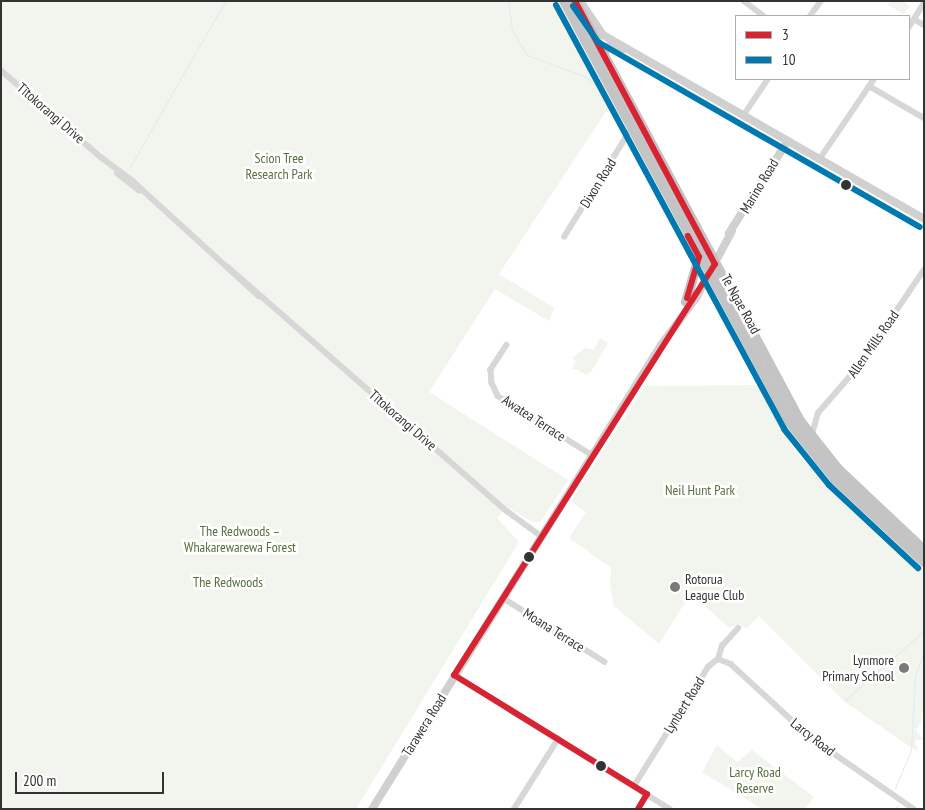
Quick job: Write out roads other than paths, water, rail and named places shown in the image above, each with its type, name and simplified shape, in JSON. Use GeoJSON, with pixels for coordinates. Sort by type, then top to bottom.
{"type":"FeatureCollection","features":[{"type":"Feature","properties":{"kind":"highway","name":"Te Ngae Road"},"geometry":{"type":"LineString","coordinates":[[564,1],[699,257],[797,433],[835,479],[924,562]]}},
{"type":"Feature","properties":{"kind":"highway","name":"Te Ngae Road"},"geometry":{"type":"LineString","coordinates":[[575,1],[714,262],[813,440],[838,469],[924,550]]}},
{"type":"Feature","properties":{"kind":"highway"},"geometry":{"type":"LineString","coordinates":[[684,307],[699,257]]}},
{"type":"Feature","properties":{"kind":"main road"},"geometry":{"type":"LineString","coordinates":[[580,1],[600,32],[628,50],[924,219]]}},
{"type":"Feature","properties":{"kind":"main road"},"geometry":{"type":"LineString","coordinates":[[603,55],[609,46],[628,50]]}},
{"type":"Feature","properties":{"kind":"main road","name":"Marino Road"},"geometry":{"type":"LineString","coordinates":[[708,272],[787,142]]}},
{"type":"Feature","properties":{"kind":"main road","name":"Tarawera Road"},"geometry":{"type":"LineString","coordinates":[[372,809],[684,307],[708,272]]}},
{"type":"Feature","properties":{"kind":"street"},"geometry":{"type":"LineString","coordinates":[[744,1],[763,15]]}},
{"type":"Feature","properties":{"kind":"street"},"geometry":{"type":"LineString","coordinates":[[811,15],[820,1]]}},
{"type":"Feature","properties":{"kind":"street"},"geometry":{"type":"LineString","coordinates":[[910,25],[924,3]]}},
{"type":"Feature","properties":{"kind":"street"},"geometry":{"type":"LineString","coordinates":[[914,19],[924,25]]}},
{"type":"Feature","properties":{"kind":"street","name":"Tītokorangi Drive"},"geometry":{"type":"LineString","coordinates":[[1,70],[507,511],[541,536]]}},
{"type":"Feature","properties":{"kind":"street"},"geometry":{"type":"LineString","coordinates":[[742,116],[767,80]]}},
{"type":"Feature","properties":{"kind":"street"},"geometry":{"type":"LineString","coordinates":[[819,160],[873,80]]}},
{"type":"Feature","properties":{"kind":"street"},"geometry":{"type":"LineString","coordinates":[[869,86],[924,118]]}},
{"type":"Feature","properties":{"kind":"street","name":"Dixon Road"},"geometry":{"type":"LineString","coordinates":[[564,237],[631,129]]}},
{"type":"Feature","properties":{"kind":"street","name":"Allen Mills Road"},"geometry":{"type":"LineString","coordinates":[[813,440],[812,425],[818,413],[858,367],[924,270]]}},
{"type":"Feature","properties":{"kind":"street","name":"Awatea Terrace"},"geometry":{"type":"LineString","coordinates":[[507,345],[491,370],[492,383],[498,396],[592,455]]}},
{"type":"Feature","properties":{"kind":"street","name":"Allen Mills Road"},"geometry":{"type":"LineString","coordinates":[[801,419],[818,413]]}},
{"type":"Feature","properties":{"kind":"street"},"geometry":{"type":"LineString","coordinates":[[797,433],[801,419]]}},
{"type":"Feature","properties":{"kind":"street","name":"Moana Terrace"},"geometry":{"type":"LineString","coordinates":[[503,598],[605,662]]}},
{"type":"Feature","properties":{"kind":"street","name":"Lynbert Road"},"geometry":{"type":"LineString","coordinates":[[634,786],[708,667],[718,659],[722,646],[738,628]]}},
{"type":"Feature","properties":{"kind":"street","name":"Larcy Road"},"geometry":{"type":"LineString","coordinates":[[718,659],[731,664],[810,737],[914,809]]}},
{"type":"Feature","properties":{"kind":"street"},"geometry":{"type":"LineString","coordinates":[[454,676],[670,809]]}},
{"type":"Feature","properties":{"kind":"street"},"geometry":{"type":"LineString","coordinates":[[514,809],[558,739]]}},
{"type":"Feature","properties":{"kind":"street"},"geometry":{"type":"LineString","coordinates":[[638,809],[648,794]]}},
{"type":"Feature","properties":{"kind":"waterway"},"geometry":{"type":"LineString","coordinates":[[130,167],[225,1]]}},
{"type":"Feature","properties":{"kind":"waterway"},"geometry":{"type":"LineString","coordinates":[[508,1],[512,30],[527,55],[586,77],[599,88]]}},
{"type":"Feature","properties":{"kind":"waterway"},"geometry":{"type":"LineString","coordinates":[[845,700],[924,631]]}},
{"type":"Feature","properties":{"kind":"waterway"},"geometry":{"type":"LineString","coordinates":[[895,788],[911,750],[915,676],[924,651]]}},
{"type":"Feature","properties":{"kind":"waterway"},"geometry":{"type":"LineString","coordinates":[[895,809],[898,805]]}},
{"type":"Feature","properties":{"kind":"place","name":"Rotorua League Club"},"geometry":{"type":"Point","coordinates":[675,587]}},
{"type":"Feature","properties":{"kind":"place","name":"Lynmore Primary School"},"geometry":{"type":"Point","coordinates":[904,668]}},
{"type":"Feature","properties":{"kind":"park label","name":"Scion Tree Research Park"},"geometry":{"type":"Point","coordinates":[279,166]}},
{"type":"Feature","properties":{"kind":"park label","name":"Neil Hunt Park"},"geometry":{"type":"Point","coordinates":[700,490]}},
{"type":"Feature","properties":{"kind":"park label","name":"The Redwoods – Whakarewarewa Forest"},"geometry":{"type":"Point","coordinates":[240,540]}},
{"type":"Feature","properties":{"kind":"park label","name":"The Redwoods"},"geometry":{"type":"Point","coordinates":[228,582]}},
{"type":"Feature","properties":{"kind":"park label","name":"Larcy Road Reserve"},"geometry":{"type":"Point","coordinates":[755,780]}}]}
